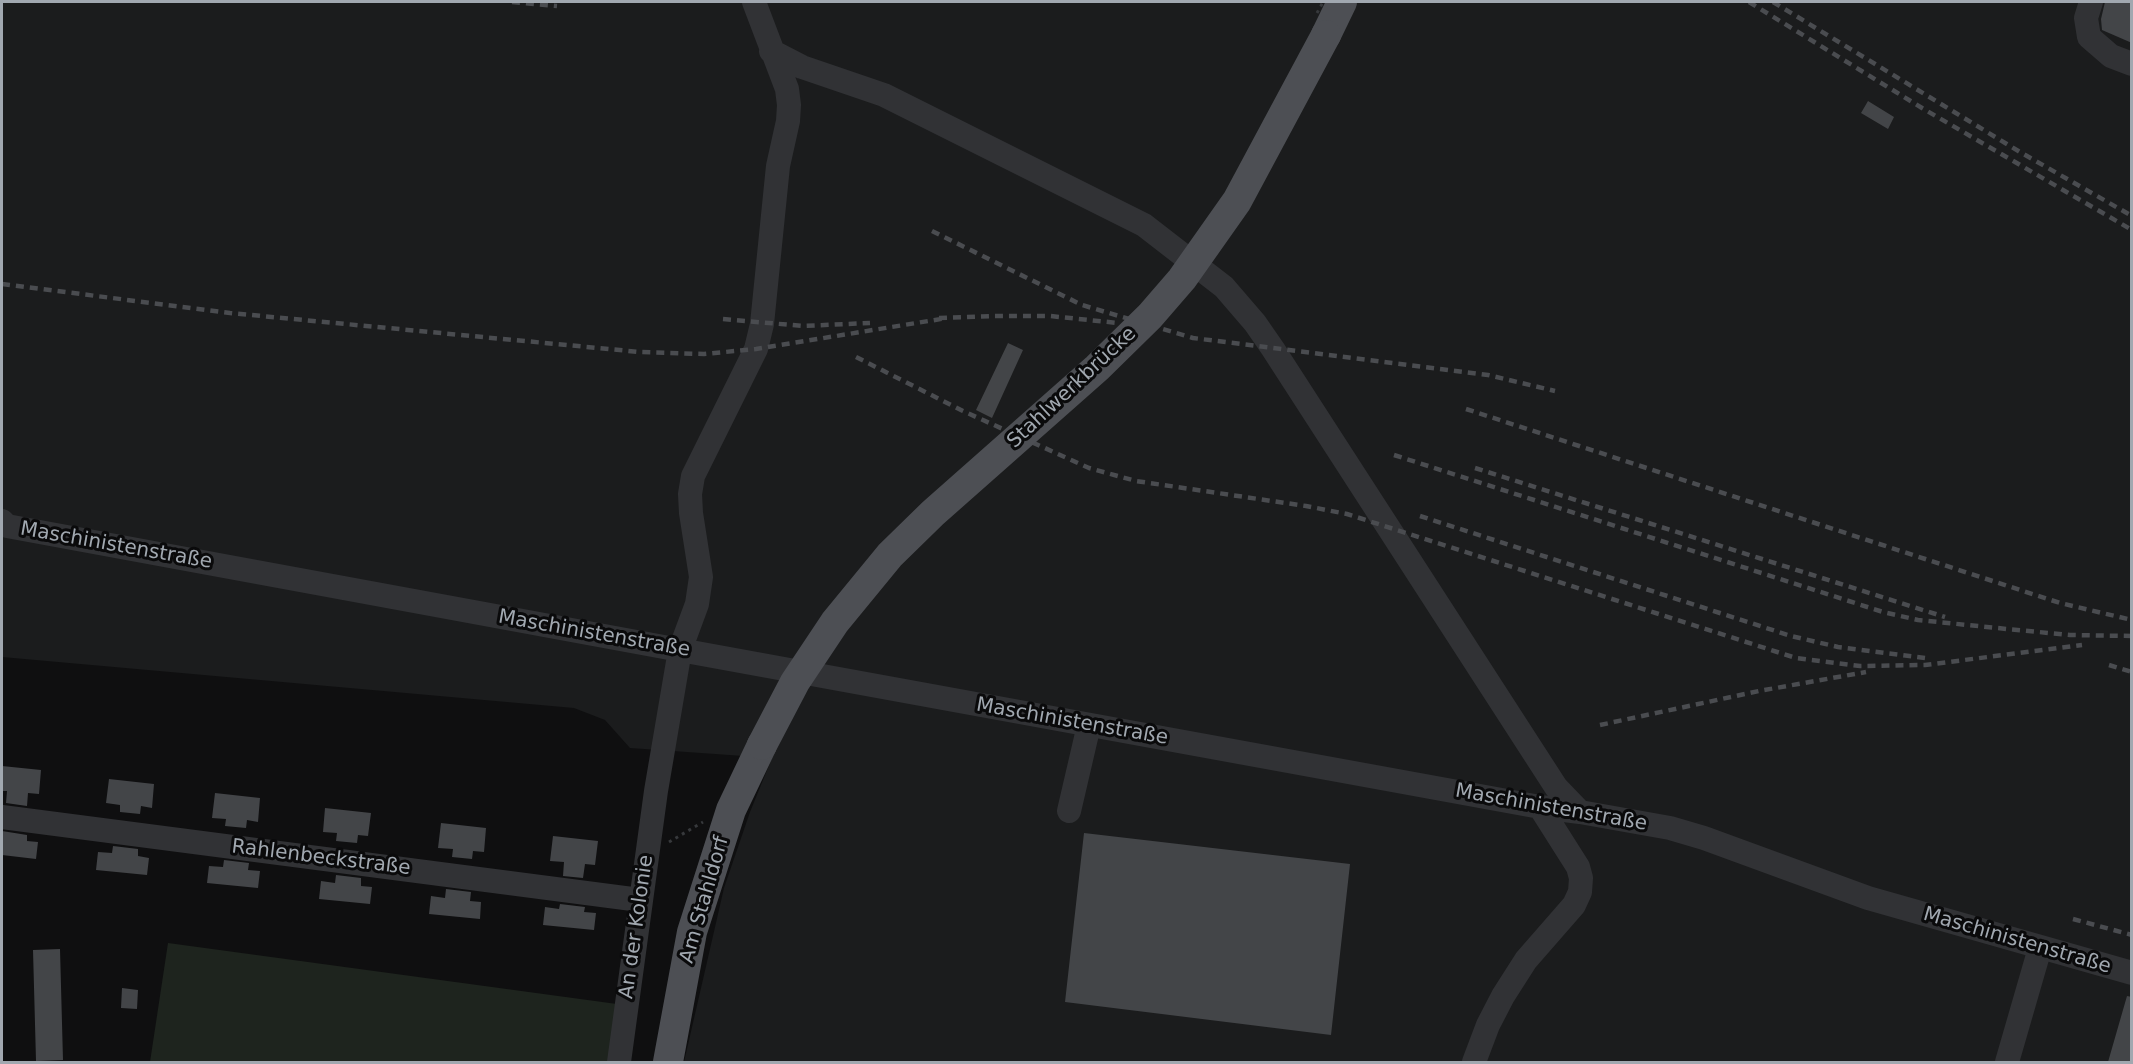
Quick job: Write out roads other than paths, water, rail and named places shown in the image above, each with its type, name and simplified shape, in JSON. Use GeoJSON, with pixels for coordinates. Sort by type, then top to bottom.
{"type":"FeatureCollection","features":[{"type":"Feature","properties":{"kind":"main road","name":"Stahlwerkbrücke"},"geometry":{"type":"LineString","coordinates":[[762,744],[795,681],[835,622],[890,555],[933,513],[1097,368],[1150,316],[1182,279],[1238,201],[1342,2]]}},
{"type":"Feature","properties":{"kind":"main road","name":"Am Stahldorf"},"geometry":{"type":"LineString","coordinates":[[668,1062],[692,932],[731,810],[762,744]]}},
{"type":"Feature","properties":{"kind":"street","name":"An der Kolonie"},"geometry":{"type":"LineString","coordinates":[[620,1062],[656,791],[680,650],[697,604],[700,577],[691,513],[690,494],[693,476],[756,349],[762,324],[778,166],[788,121],[787,89],[754,2]]}},
{"type":"Feature","properties":{"kind":"street"},"geometry":{"type":"LineString","coordinates":[[2091,2],[2086,18],[2090,38],[2111,56],[2132,64]]}},
{"type":"Feature","properties":{"kind":"street"},"geometry":{"type":"LineString","coordinates":[[771,51],[802,67],[884,94],[1144,225],[1224,287],[1255,323],[1273,349],[1556,787],[1580,812]]}},
{"type":"Feature","properties":{"kind":"street","name":"Maschinistenstraße"},"geometry":{"type":"LineString","coordinates":[[2,521],[7,526],[680,650],[1540,807],[1670,828],[1704,838],[1868,898],[2132,973]]}},
{"type":"Feature","properties":{"kind":"street"},"geometry":{"type":"LineString","coordinates":[[1070,811],[1089,724]]}},
{"type":"Feature","properties":{"kind":"street"},"geometry":{"type":"LineString","coordinates":[[1474,1062],[1488,1025],[1503,996],[1526,960],[1575,905],[1580,892],[1581,878],[1578,867],[1540,807]]}},
{"type":"Feature","properties":{"kind":"street","name":"Rahlenbeckstraße"},"geometry":{"type":"LineString","coordinates":[[2,817],[640,900]]}},
{"type":"Feature","properties":{"kind":"street"},"geometry":{"type":"LineString","coordinates":[[2007,1062],[2040,948]]}},
{"type":"Feature","properties":{"kind":"railway"},"geometry":{"type":"LineString","coordinates":[[512,2],[557,6]]}},
{"type":"Feature","properties":{"kind":"railway"},"geometry":{"type":"LineString","coordinates":[[1749,2],[1922,108],[2132,230]]}},
{"type":"Feature","properties":{"kind":"railway"},"geometry":{"type":"LineString","coordinates":[[1773,2],[2020,152],[2132,216]]}},
{"type":"Feature","properties":{"kind":"railway"},"geometry":{"type":"LineString","coordinates":[[932,231],[1082,305],[1193,338],[1488,375],[1555,391]]}},
{"type":"Feature","properties":{"kind":"railway"},"geometry":{"type":"LineString","coordinates":[[2,284],[230,313],[640,352],[704,354],[756,349],[947,318]]}},
{"type":"Feature","properties":{"kind":"railway"},"geometry":{"type":"LineString","coordinates":[[939,318],[1050,316],[1118,323]]}},
{"type":"Feature","properties":{"kind":"railway"},"geometry":{"type":"LineString","coordinates":[[723,319],[803,326],[870,323]]}},
{"type":"Feature","properties":{"kind":"railway"},"geometry":{"type":"LineString","coordinates":[[856,357],[963,411],[1089,468],[1136,481],[1347,514],[1796,658],[1860,666],[1925,665],[2082,645]]}},
{"type":"Feature","properties":{"kind":"railway"},"geometry":{"type":"LineString","coordinates":[[1466,409],[2060,603],[2132,620]]}},
{"type":"Feature","properties":{"kind":"railway"},"geometry":{"type":"LineString","coordinates":[[1394,455],[1883,612],[1918,620],[2007,629],[2070,635],[2132,636]]}},
{"type":"Feature","properties":{"kind":"railway"},"geometry":{"type":"LineString","coordinates":[[1475,468],[1945,617]]}},
{"type":"Feature","properties":{"kind":"railway"},"geometry":{"type":"LineString","coordinates":[[1420,516],[1791,636],[1838,647],[1925,658]]}},
{"type":"Feature","properties":{"kind":"railway"},"geometry":{"type":"LineString","coordinates":[[2109,665],[2132,672]]}},
{"type":"Feature","properties":{"kind":"railway"},"geometry":{"type":"LineString","coordinates":[[1600,725],[1759,691],[1866,672]]}},
{"type":"Feature","properties":{"kind":"railway"},"geometry":{"type":"LineString","coordinates":[[2073,919],[2132,935]]}}]}
